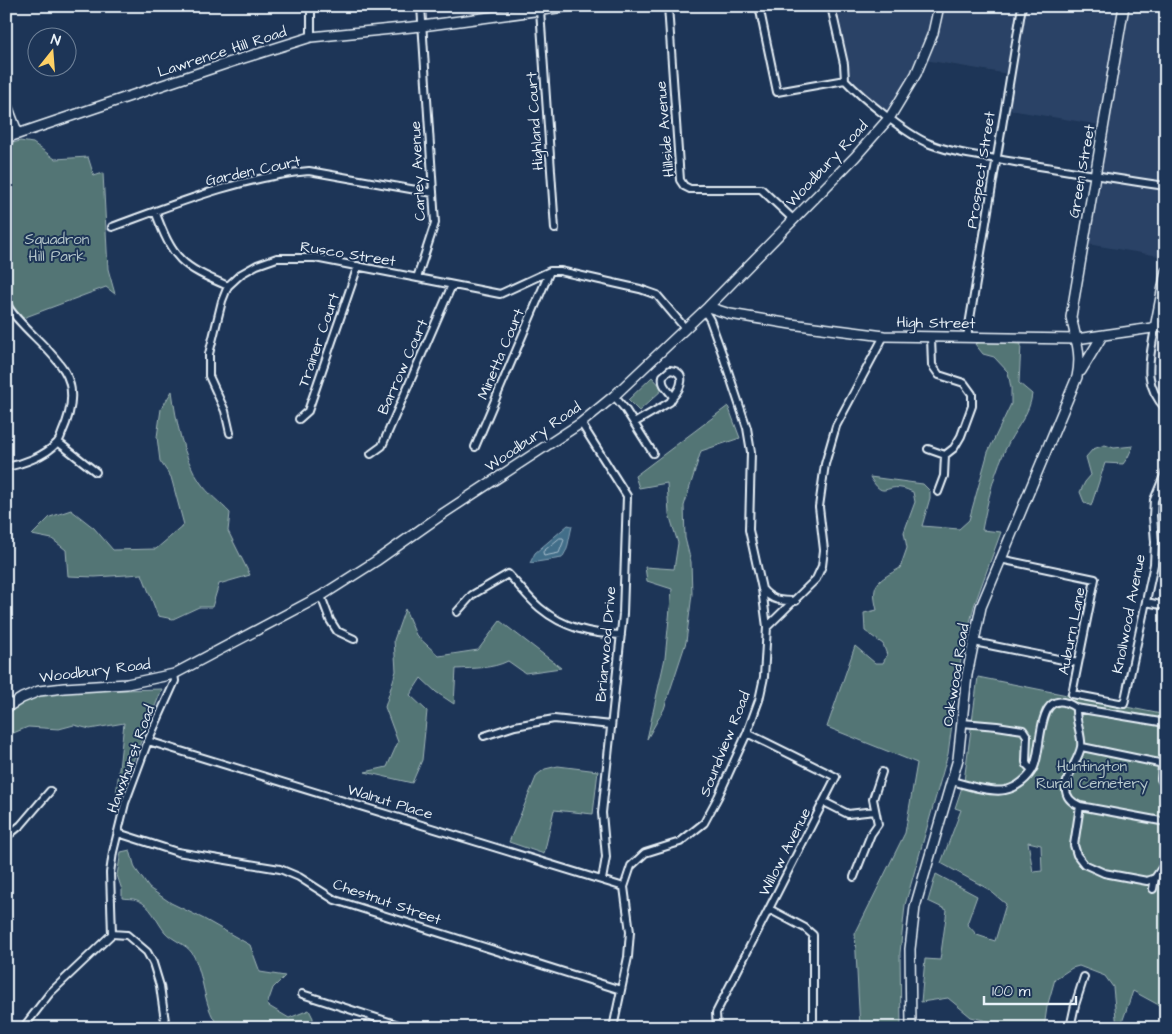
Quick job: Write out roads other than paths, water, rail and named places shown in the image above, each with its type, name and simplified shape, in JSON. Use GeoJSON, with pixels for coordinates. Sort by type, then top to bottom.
{"type":"FeatureCollection","features":[{"type":"Feature","properties":{"kind":"main road","name":"Lawrence Hill Road"},"geometry":{"type":"LineString","coordinates":[[6,138],[310,37],[422,26],[572,6]]}},
{"type":"Feature","properties":{"kind":"main road","name":"Woodbury Road"},"geometry":{"type":"LineString","coordinates":[[6,708],[22,698],[39,691],[127,684],[174,674],[321,596],[582,423],[614,396],[706,309],[855,157],[890,117],[916,74],[933,33],[939,6]]}},
{"type":"Feature","properties":{"kind":"main road","name":"Green Street"},"geometry":{"type":"LineString","coordinates":[[1076,339],[1071,317],[1124,6]]}},
{"type":"Feature","properties":{"kind":"main road"},"geometry":{"type":"LineString","coordinates":[[6,102],[18,134]]}},
{"type":"Feature","properties":{"kind":"main road"},"geometry":{"type":"LineString","coordinates":[[1155,328],[1166,271]]}},
{"type":"Feature","properties":{"kind":"main road","name":"High Street"},"geometry":{"type":"LineString","coordinates":[[706,309],[774,322],[884,336],[1076,339],[1166,326]]}},
{"type":"Feature","properties":{"kind":"main road"},"geometry":{"type":"LineString","coordinates":[[1078,377],[1102,336]]}},
{"type":"Feature","properties":{"kind":"main road","name":"Oakwood Road"},"geometry":{"type":"LineString","coordinates":[[911,1028],[910,949],[915,907],[958,759],[967,675],[981,607],[1078,377],[1080,362],[1076,339]]}},
{"type":"Feature","properties":{"kind":"street"},"geometry":{"type":"LineString","coordinates":[[310,37],[311,6]]}},
{"type":"Feature","properties":{"kind":"street","name":"Carley Avenue"},"geometry":{"type":"LineString","coordinates":[[417,278],[435,223],[421,6]]}},
{"type":"Feature","properties":{"kind":"street","name":"Hillside Avenue"},"geometry":{"type":"LineString","coordinates":[[668,6],[680,180],[684,186],[690,189],[761,189],[794,220]]}},
{"type":"Feature","properties":{"kind":"street"},"geometry":{"type":"LineString","coordinates":[[759,6],[777,92],[845,80]]}},
{"type":"Feature","properties":{"kind":"street"},"geometry":{"type":"LineString","coordinates":[[831,6],[844,64],[845,80],[853,89],[910,133],[929,144],[996,158],[1166,186]]}},
{"type":"Feature","properties":{"kind":"street","name":"Prospect Street"},"geometry":{"type":"LineString","coordinates":[[967,337],[1022,6]]}},
{"type":"Feature","properties":{"kind":"street","name":"Highland Court"},"geometry":{"type":"LineString","coordinates":[[540,10],[555,230]]}},
{"type":"Feature","properties":{"kind":"street","name":"Garden Court"},"geometry":{"type":"LineString","coordinates":[[112,227],[229,187],[309,171],[433,194]]}},
{"type":"Feature","properties":{"kind":"street"},"geometry":{"type":"LineString","coordinates":[[155,211],[170,248],[180,260],[193,270],[228,286],[222,301],[209,354],[209,376],[226,411],[230,433]]}},
{"type":"Feature","properties":{"kind":"street","name":"Rusco Street"},"geometry":{"type":"LineString","coordinates":[[228,286],[241,274],[257,264],[277,258],[315,258],[417,278]]}},
{"type":"Feature","properties":{"kind":"street","name":"Trainer Court"},"geometry":{"type":"LineString","coordinates":[[299,419],[308,411],[358,266]]}},
{"type":"Feature","properties":{"kind":"street"},"geometry":{"type":"LineString","coordinates":[[417,278],[500,294],[550,271],[560,271],[656,294],[685,328]]}},
{"type":"Feature","properties":{"kind":"street","name":"Minetta Court"},"geometry":{"type":"LineString","coordinates":[[475,446],[550,271]]}},
{"type":"Feature","properties":{"kind":"street","name":"Barrow Court"},"geometry":{"type":"LineString","coordinates":[[371,454],[382,446],[452,285]]}},
{"type":"Feature","properties":{"kind":"street"},"geometry":{"type":"LineString","coordinates":[[6,304],[17,321],[54,356],[65,373],[70,388],[71,406],[58,442],[40,455],[20,464],[6,467]]}},
{"type":"Feature","properties":{"kind":"street","name":"Soundview Road"},"geometry":{"type":"LineString","coordinates":[[613,1028],[628,957],[630,932],[624,887],[631,866],[636,859],[645,853],[680,842],[704,823],[747,732],[759,700],[764,678],[767,627],[762,590],[749,530],[752,452],[747,428],[706,309]]}},
{"type":"Feature","properties":{"kind":"street"},"geometry":{"type":"LineString","coordinates":[[1155,328],[1148,370],[1152,389],[1166,409]]}},
{"type":"Feature","properties":{"kind":"street"},"geometry":{"type":"LineString","coordinates":[[767,627],[774,618],[796,600],[816,579],[822,566],[824,550],[820,497],[832,436],[884,336]]}},
{"type":"Feature","properties":{"kind":"street"},"geometry":{"type":"LineString","coordinates":[[931,337],[932,365],[939,375],[964,383],[972,394],[972,406],[960,436],[954,448],[945,455],[944,476],[938,492]]}},
{"type":"Feature","properties":{"kind":"street"},"geometry":{"type":"LineString","coordinates":[[614,396],[625,409],[653,453]]}},
{"type":"Feature","properties":{"kind":"street"},"geometry":{"type":"LineString","coordinates":[[634,423],[670,402],[674,397]]}},
{"type":"Feature","properties":{"kind":"street","name":"Briarwood Drive"},"geometry":{"type":"LineString","coordinates":[[582,423],[627,496],[621,635],[602,813],[606,857],[602,880]]}},
{"type":"Feature","properties":{"kind":"street"},"geometry":{"type":"LineString","coordinates":[[58,442],[96,472]]}},
{"type":"Feature","properties":{"kind":"street"},"geometry":{"type":"LineString","coordinates":[[928,449],[945,455]]}},
{"type":"Feature","properties":{"kind":"street","name":"Knollwood Avenue"},"geometry":{"type":"LineString","coordinates":[[1124,704],[1154,564],[1155,542],[1152,516],[1154,500],[1166,471]]}},
{"type":"Feature","properties":{"kind":"street","name":"Auburn Lane"},"geometry":{"type":"LineString","coordinates":[[1000,559],[1095,579],[1072,694],[1124,704]]}},
{"type":"Feature","properties":{"kind":"street"},"geometry":{"type":"LineString","coordinates":[[456,612],[472,595],[508,574],[539,607],[557,621],[579,630],[621,635]]}},
{"type":"Feature","properties":{"kind":"street"},"geometry":{"type":"LineString","coordinates":[[762,590],[769,597],[781,601],[796,600]]}},
{"type":"Feature","properties":{"kind":"street"},"geometry":{"type":"LineString","coordinates":[[321,596],[330,620],[337,631],[354,639]]}},
{"type":"Feature","properties":{"kind":"street"},"geometry":{"type":"LineString","coordinates":[[1146,602],[1166,606]]}},
{"type":"Feature","properties":{"kind":"street"},"geometry":{"type":"LineString","coordinates":[[974,642],[1078,663]]}},
{"type":"Feature","properties":{"kind":"street","name":"Hawxhurst Road"},"geometry":{"type":"LineString","coordinates":[[112,934],[110,873],[125,803],[148,741],[175,682],[174,674]]}},
{"type":"Feature","properties":{"kind":"street"},"geometry":{"type":"LineString","coordinates":[[952,781],[1000,791],[1014,788],[1032,770],[1036,761],[1043,722],[1048,707],[1056,702],[1065,702],[1076,708],[1166,724]]}},
{"type":"Feature","properties":{"kind":"street"},"geometry":{"type":"LineString","coordinates":[[1076,708],[1076,720],[1082,747],[1069,774],[1066,785],[1071,800],[1080,806],[1166,822]]}},
{"type":"Feature","properties":{"kind":"street"},"geometry":{"type":"LineString","coordinates":[[484,736],[515,726],[554,718],[610,724]]}},
{"type":"Feature","properties":{"kind":"street"},"geometry":{"type":"LineString","coordinates":[[962,723],[1023,730],[1027,736],[1026,765],[1032,770]]}},
{"type":"Feature","properties":{"kind":"street","name":"Willow Avenue"},"geometry":{"type":"LineString","coordinates":[[717,1028],[716,1013],[836,778],[747,732]]}},
{"type":"Feature","properties":{"kind":"street","name":"Walnut Place"},"geometry":{"type":"LineString","coordinates":[[148,741],[624,887]]}},
{"type":"Feature","properties":{"kind":"street"},"geometry":{"type":"LineString","coordinates":[[1082,747],[1163,764],[1161,778],[1166,788]]}},
{"type":"Feature","properties":{"kind":"street"},"geometry":{"type":"LineString","coordinates":[[854,877],[871,834],[878,824],[873,799],[882,772]]}},
{"type":"Feature","properties":{"kind":"street"},"geometry":{"type":"LineString","coordinates":[[6,837],[21,826],[50,791]]}},
{"type":"Feature","properties":{"kind":"street"},"geometry":{"type":"LineString","coordinates":[[824,802],[848,814],[874,811]]}},
{"type":"Feature","properties":{"kind":"street"},"geometry":{"type":"LineString","coordinates":[[1080,806],[1074,840],[1075,851],[1080,860],[1090,868],[1114,876],[1147,881],[1155,878]]}},
{"type":"Feature","properties":{"kind":"street","name":"Chestnut Street"},"geometry":{"type":"LineString","coordinates":[[118,833],[177,852],[280,869],[299,877],[335,900],[621,990]]}},
{"type":"Feature","properties":{"kind":"street"},"geometry":{"type":"LineString","coordinates":[[1153,889],[1155,878],[1166,862]]}},
{"type":"Feature","properties":{"kind":"street"},"geometry":{"type":"LineString","coordinates":[[769,909],[805,928],[812,936],[812,1028]]}},
{"type":"Feature","properties":{"kind":"street"},"geometry":{"type":"LineString","coordinates":[[23,1028],[55,988],[112,934],[127,935],[147,952],[153,963],[160,986],[166,1028]]}},
{"type":"Feature","properties":{"kind":"street"},"geometry":{"type":"LineString","coordinates":[[1070,1028],[1084,977]]}},
{"type":"Feature","properties":{"kind":"street"},"geometry":{"type":"LineString","coordinates":[[302,994],[408,1028]]}},
{"type":"Feature","properties":{"kind":"street"},"geometry":{"type":"LineString","coordinates":[[911,1028],[917,1028]]}},
{"type":"Feature","properties":{"kind":"water"},"geometry":{"type":"Polygon","coordinates":[[[568,525],[572,526],[567,549],[562,558],[530,563],[535,553],[568,525]]]}},
{"type":"Feature","properties":{"kind":"park label","name":"Squadron Hill Park"},"geometry":{"type":"Point","coordinates":[57,248]}},
{"type":"Feature","properties":{"kind":"park label","name":"Huntington Rural Cemetery"},"geometry":{"type":"Point","coordinates":[1092,774]}}]}
